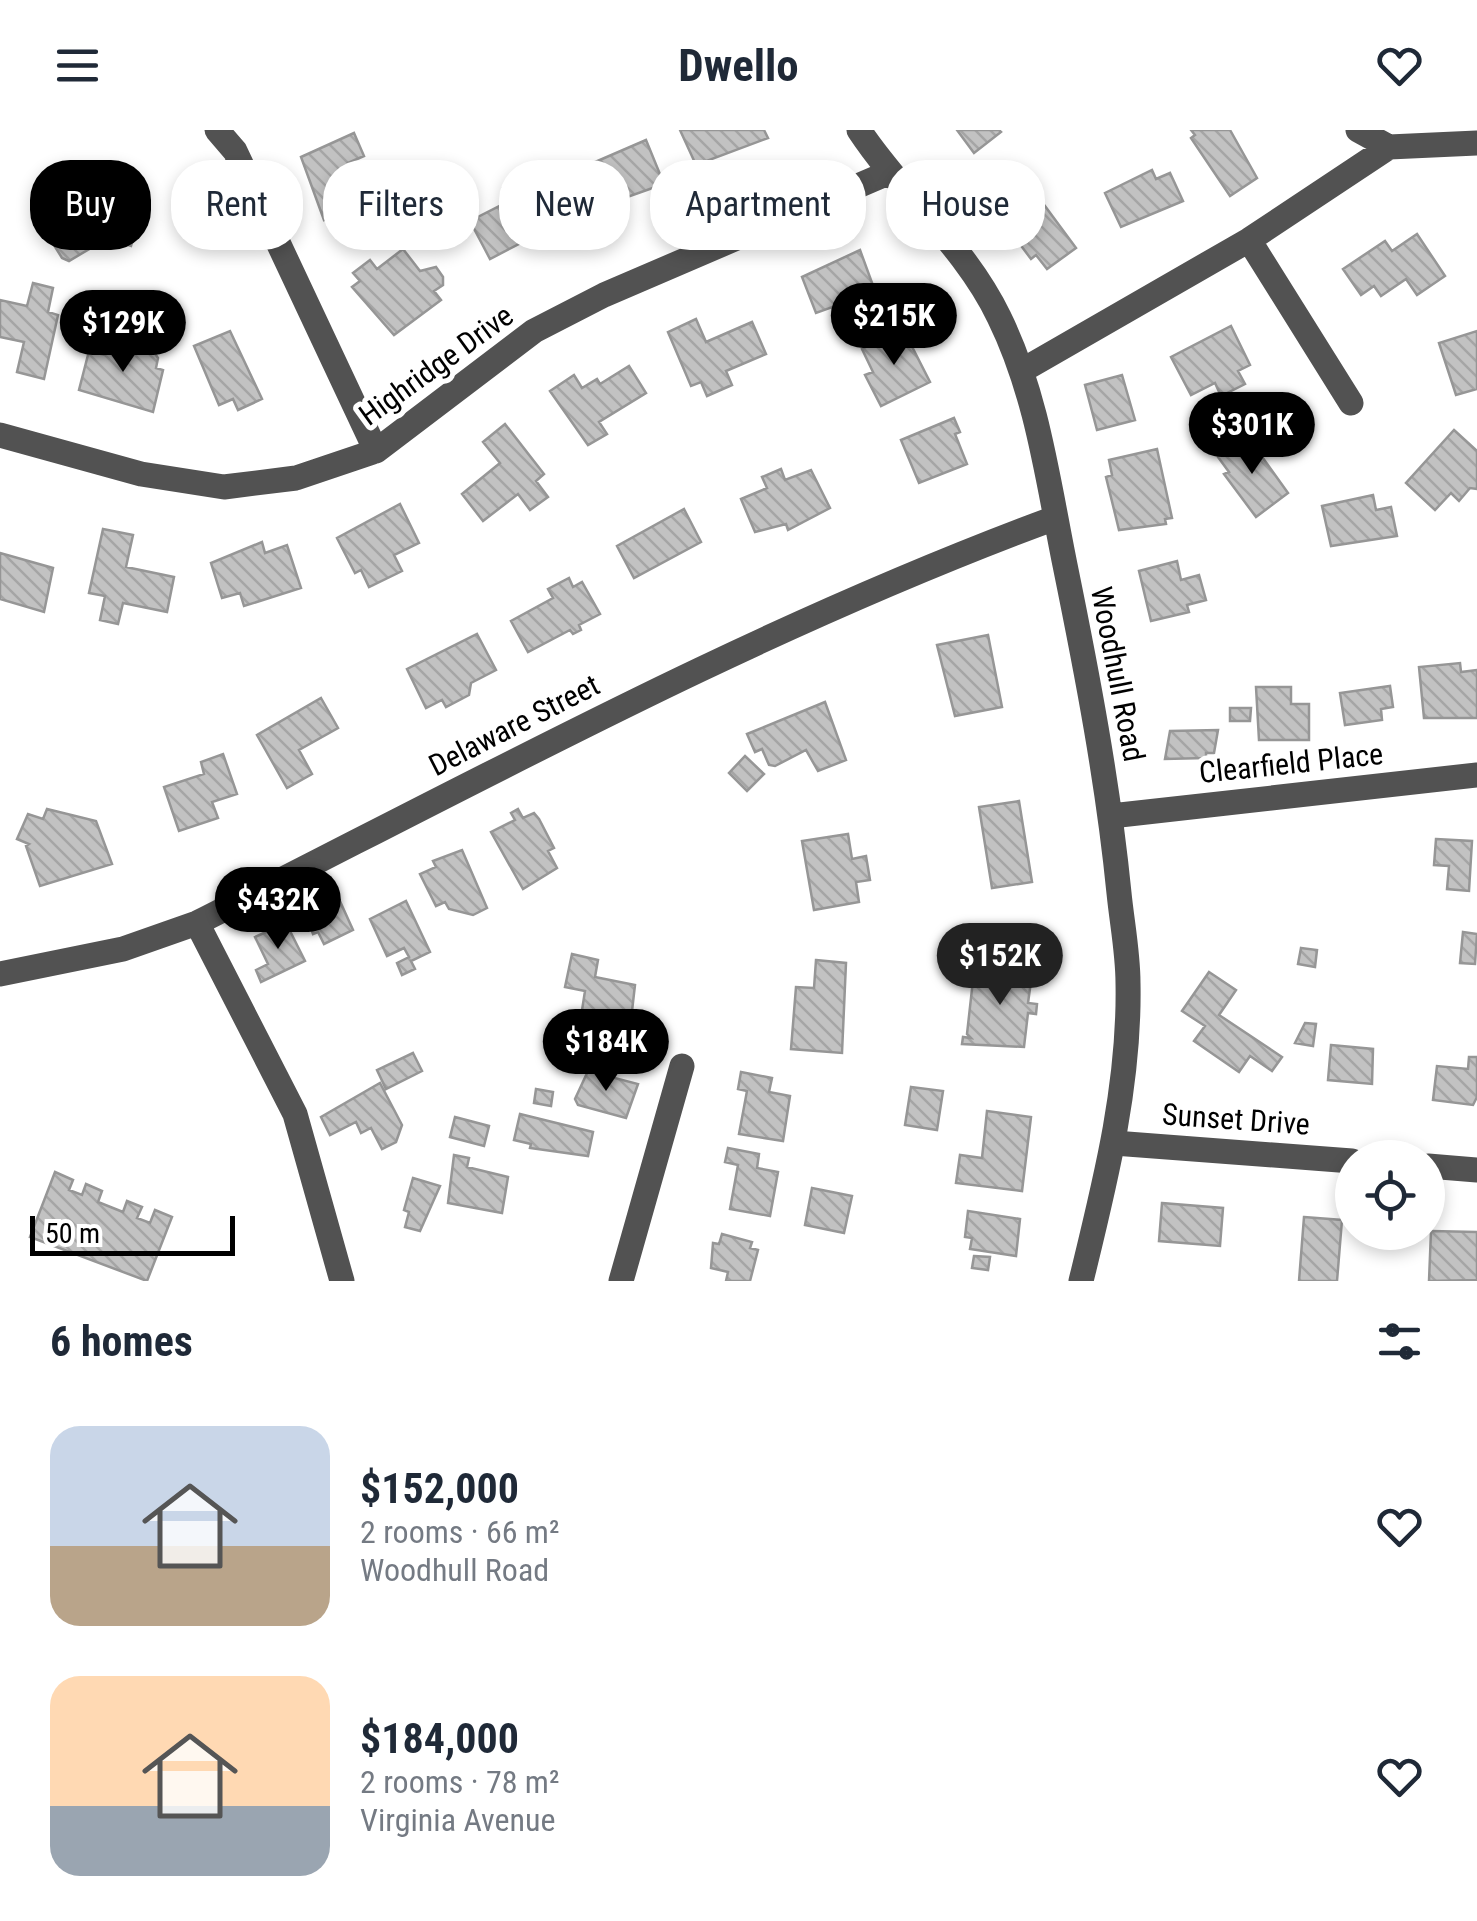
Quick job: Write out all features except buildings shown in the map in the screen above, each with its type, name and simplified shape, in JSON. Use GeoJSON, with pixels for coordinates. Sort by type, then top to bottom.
{"type":"FeatureCollection","features":[{"type":"Feature","properties":{"kind":"street"},"geometry":{"type":"LineString","coordinates":[[217,130],[235,151],[376,451]]}},
{"type":"Feature","properties":{"kind":"street","name":"Woodhull Road"},"geometry":{"type":"LineString","coordinates":[[859,130],[886,170]]}},
{"type":"Feature","properties":{"kind":"street"},"geometry":{"type":"LineString","coordinates":[[1358,130],[1389,147]]}},
{"type":"Feature","properties":{"kind":"street"},"geometry":{"type":"LineString","coordinates":[[1023,370],[1249,240],[1389,147],[1474,139]]}},
{"type":"Feature","properties":{"kind":"street","name":"Highridge Drive"},"geometry":{"type":"LineString","coordinates":[[0,435],[141,474],[224,487],[296,478],[376,451],[534,332],[604,295],[886,174]]}},
{"type":"Feature","properties":{"kind":"street"},"geometry":{"type":"LineString","coordinates":[[1249,240],[1351,404]]}},
{"type":"Feature","properties":{"kind":"street","name":"Woodhull Road"},"geometry":{"type":"LineString","coordinates":[[956,250],[998,313],[1023,370],[1112,816],[1128,982],[1114,1143],[1081,1281]]}},
{"type":"Feature","properties":{"kind":"street","name":"Delaware Street"},"geometry":{"type":"LineString","coordinates":[[0,974],[47,968],[123,950],[197,923],[710,661],[942,560],[1055,518]]}},
{"type":"Feature","properties":{"kind":"street","name":"Clearfield Place"},"geometry":{"type":"LineString","coordinates":[[1112,816],[1477,775]]}},
{"type":"Feature","properties":{"kind":"street"},"geometry":{"type":"LineString","coordinates":[[197,923],[296,1114],[342,1281]]}},
{"type":"Feature","properties":{"kind":"street"},"geometry":{"type":"LineString","coordinates":[[621,1281],[682,1066]]}},
{"type":"Feature","properties":{"kind":"street","name":"Sunset Drive"},"geometry":{"type":"LineString","coordinates":[[1114,1143],[1335,1159]]}},
{"type":"Feature","properties":{"kind":"street"},"geometry":{"type":"LineString","coordinates":[[1445,1167],[1477,1170]]}}]}
